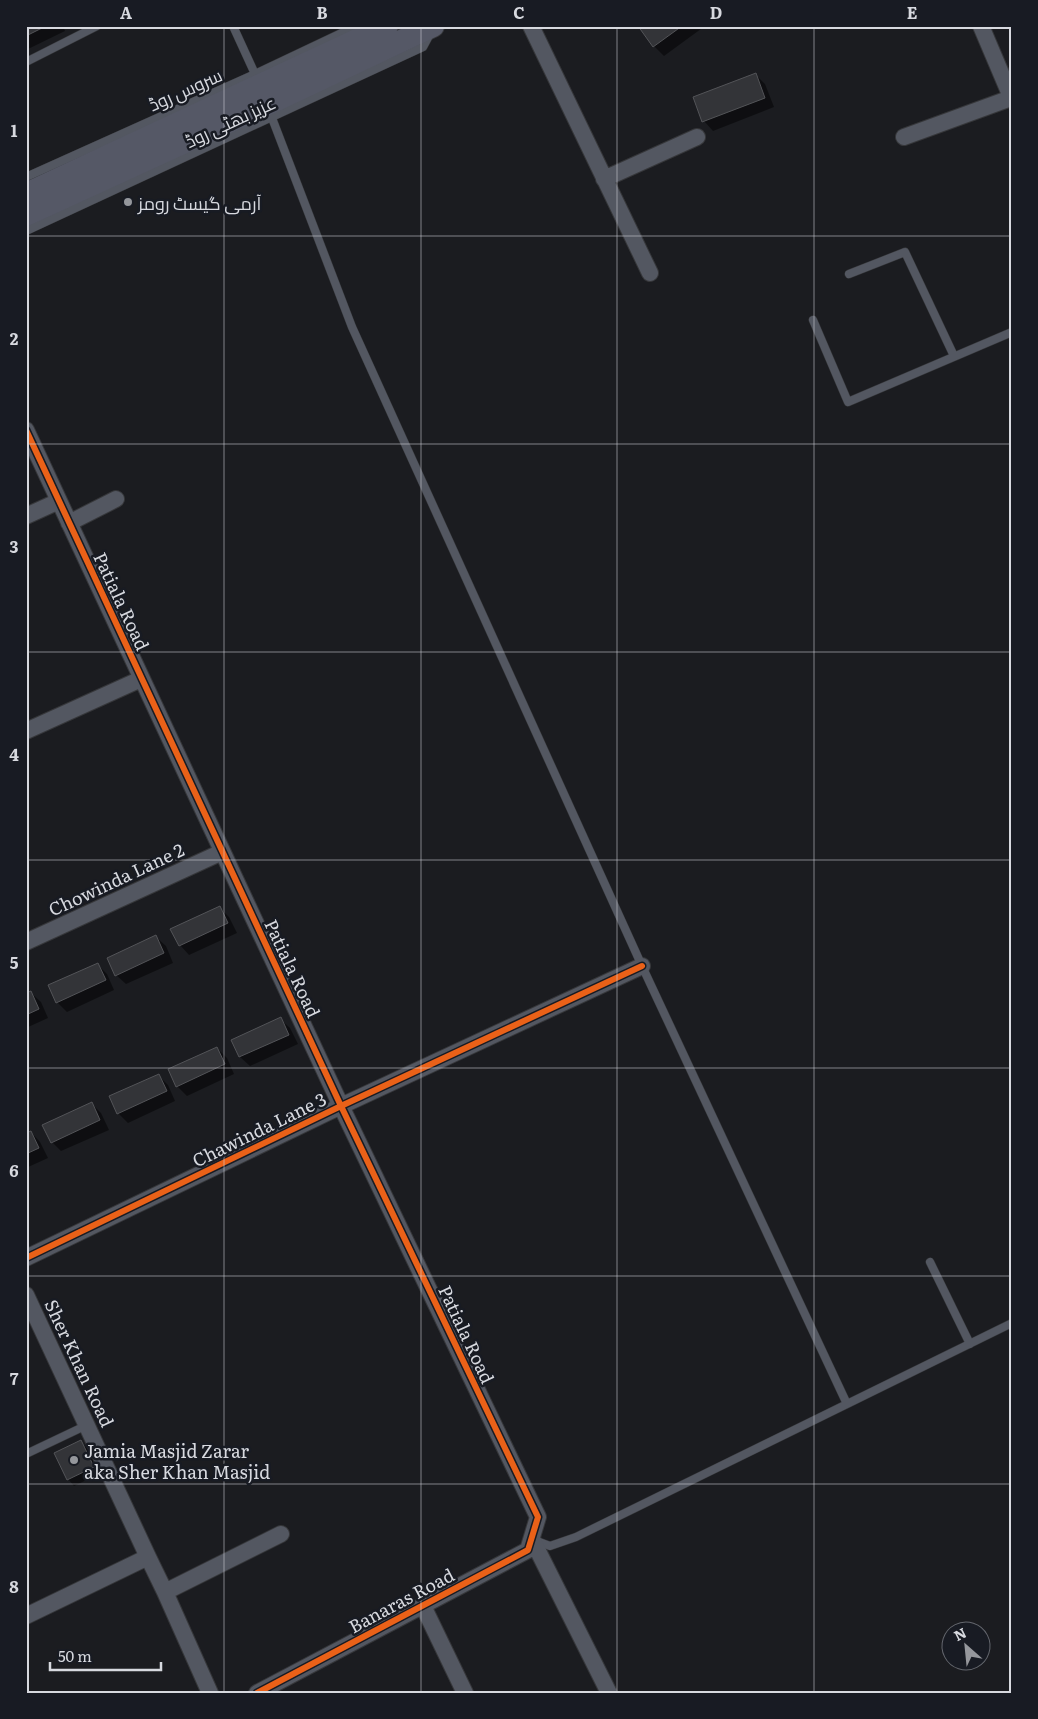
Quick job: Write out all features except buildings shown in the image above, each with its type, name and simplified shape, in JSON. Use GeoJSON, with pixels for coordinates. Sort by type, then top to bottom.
{"type":"FeatureCollection","features":[{"type":"Feature","properties":{"kind":"main road","name":"عزیز بھٹی روڈ"},"geometry":{"type":"LineString","coordinates":[[26,194],[387,26]]}},
{"type":"Feature","properties":{"kind":"main road","name":"عزیز بھٹی روڈ"},"geometry":{"type":"LineString","coordinates":[[26,214],[434,26]]}},
{"type":"Feature","properties":{"kind":"street"},"geometry":{"type":"LineString","coordinates":[[531,26],[650,273]]}},
{"type":"Feature","properties":{"kind":"street"},"geometry":{"type":"LineString","coordinates":[[904,137],[1012,98],[981,26]]}},
{"type":"Feature","properties":{"kind":"street"},"geometry":{"type":"LineString","coordinates":[[604,179],[697,137]]}},
{"type":"Feature","properties":{"kind":"street","name":"Patiala Road"},"geometry":{"type":"LineString","coordinates":[[26,430],[341,1106],[538,1517]]}},
{"type":"Feature","properties":{"kind":"street"},"geometry":{"type":"LineString","coordinates":[[69,522],[116,499]]}},
{"type":"Feature","properties":{"kind":"street"},"geometry":{"type":"LineString","coordinates":[[26,516],[59,501]]}},
{"type":"Feature","properties":{"kind":"street"},"geometry":{"type":"LineString","coordinates":[[26,732],[141,678]]}},
{"type":"Feature","properties":{"kind":"street","name":"Chowinda Lane 2"},"geometry":{"type":"LineString","coordinates":[[26,942],[222,852]]}},
{"type":"Feature","properties":{"kind":"street","name":"Chawinda Lane 3"},"geometry":{"type":"LineString","coordinates":[[26,1258],[341,1106],[642,966]]}},
{"type":"Feature","properties":{"kind":"street","name":"Sher Khan Road"},"geometry":{"type":"LineString","coordinates":[[26,1295],[165,1592],[210,1693]]}},
{"type":"Feature","properties":{"kind":"street","name":"Banaras Road"},"geometry":{"type":"LineString","coordinates":[[257,1693],[528,1550],[538,1517]]}},
{"type":"Feature","properties":{"kind":"street"},"geometry":{"type":"LineString","coordinates":[[165,1592],[281,1534]]}},
{"type":"Feature","properties":{"kind":"street"},"geometry":{"type":"LineString","coordinates":[[532,1539],[609,1693]]}},
{"type":"Feature","properties":{"kind":"street"},"geometry":{"type":"LineString","coordinates":[[26,1616],[148,1557]]}},
{"type":"Feature","properties":{"kind":"street"},"geometry":{"type":"LineString","coordinates":[[423,1606],[465,1693]]}},
{"type":"Feature","properties":{"kind":"lane"},"geometry":{"type":"LineString","coordinates":[[26,62],[97,26]]}},
{"type":"Feature","properties":{"kind":"lane"},"geometry":{"type":"LineString","coordinates":[[233,26],[255,74]]}},
{"type":"Feature","properties":{"kind":"lane","name":"سروس روڈ"},"geometry":{"type":"LineString","coordinates":[[26,177],[255,74],[356,26]]}},
{"type":"Feature","properties":{"kind":"lane"},"geometry":{"type":"LineString","coordinates":[[26,231],[423,47],[434,26]]}},
{"type":"Feature","properties":{"kind":"lane"},"geometry":{"type":"LineString","coordinates":[[272,118],[352,326],[642,966],[848,1404]]}},
{"type":"Feature","properties":{"kind":"lane"},"geometry":{"type":"LineString","coordinates":[[849,274],[904,252],[954,356]]}},
{"type":"Feature","properties":{"kind":"lane"},"geometry":{"type":"LineString","coordinates":[[813,320],[848,402],[1012,332]]}},
{"type":"Feature","properties":{"kind":"lane"},"geometry":{"type":"LineString","coordinates":[[930,1262],[970,1344]]}},
{"type":"Feature","properties":{"kind":"lane"},"geometry":{"type":"LineString","coordinates":[[532,1539],[550,1546],[576,1537],[1012,1323]]}},
{"type":"Feature","properties":{"kind":"lane"},"geometry":{"type":"LineString","coordinates":[[26,1454],[87,1425]]}},
{"type":"Feature","properties":{"kind":"cycle path"},"geometry":{"type":"LineString","coordinates":[[26,430],[341,1106],[538,1517],[528,1550],[257,1693]]}},
{"type":"Feature","properties":{"kind":"cycle path"},"geometry":{"type":"LineString","coordinates":[[26,1258],[341,1106],[642,966]]}},
{"type":"Feature","properties":{"kind":"place","name":"آرمی گیسٹ رومز"},"geometry":{"type":"Point","coordinates":[128,202]}},
{"type":"Feature","properties":{"kind":"place","name":"Jamia Masjid Zarar aka Sher Khan Masjid"},"geometry":{"type":"Point","coordinates":[74,1460]}}]}
